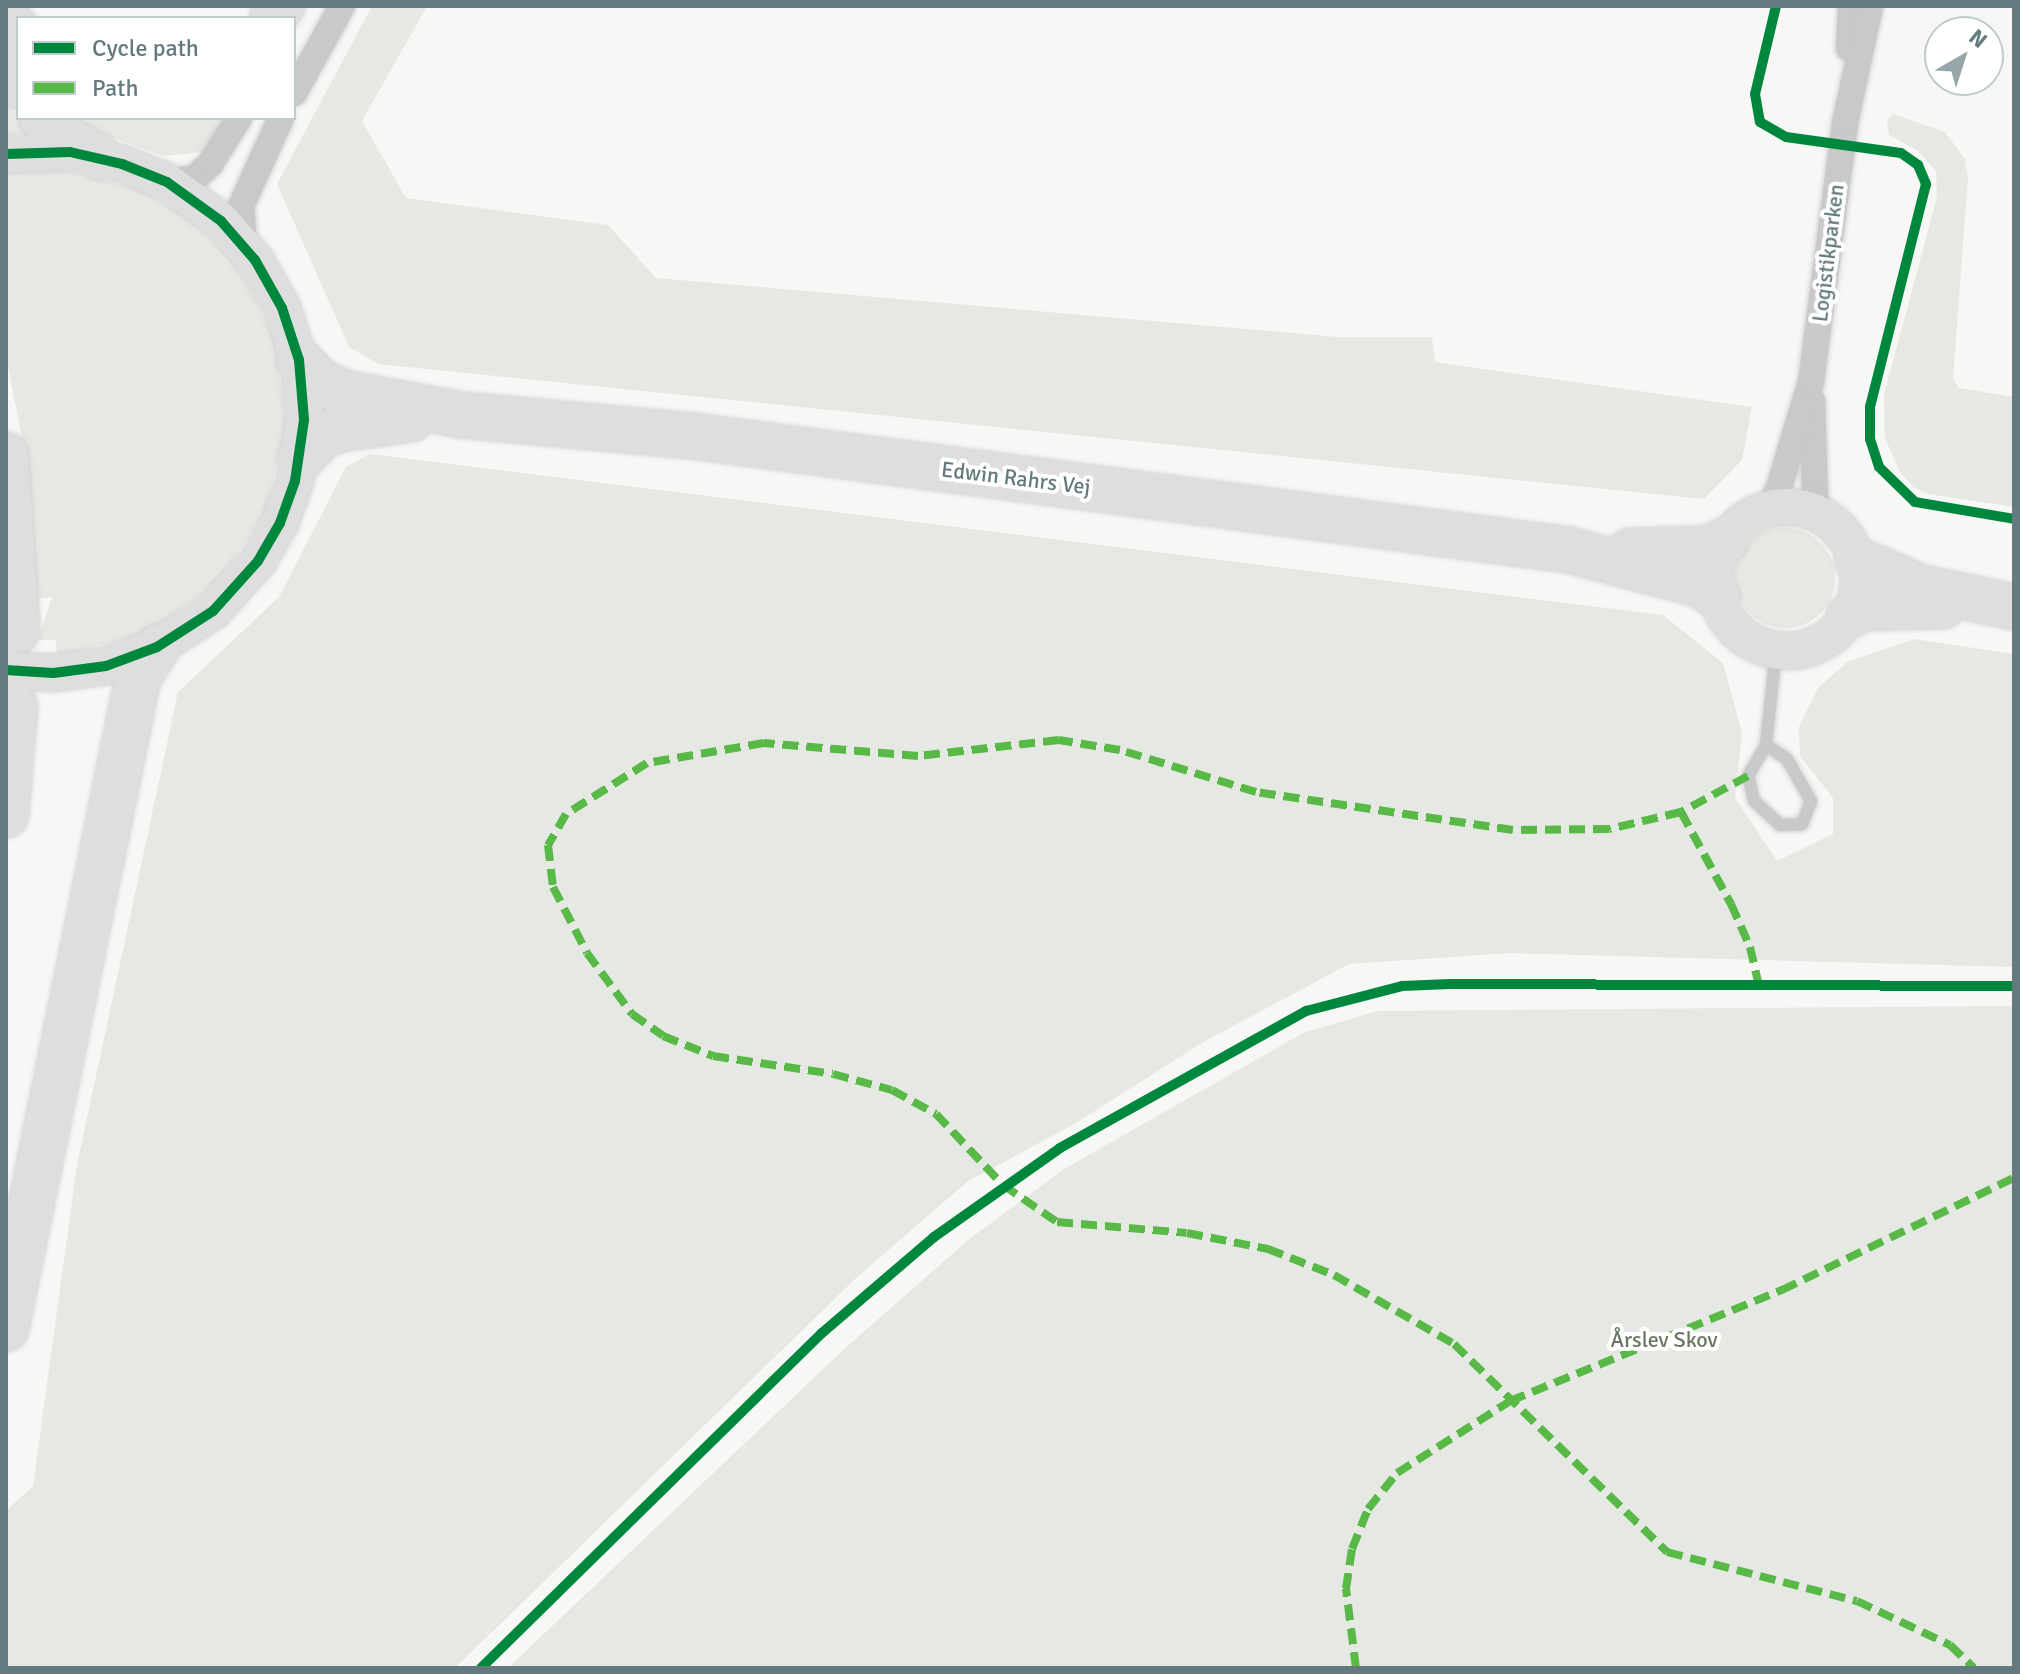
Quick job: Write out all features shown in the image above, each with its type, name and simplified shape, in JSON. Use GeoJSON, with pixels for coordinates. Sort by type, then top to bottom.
{"type":"FeatureCollection","features":[{"type":"Feature","properties":{"kind":"highway"},"geometry":{"type":"LineString","coordinates":[[44,120],[59,135],[99,157]]}},
{"type":"Feature","properties":{"kind":"highway"},"geometry":{"type":"LineString","coordinates":[[299,360],[318,380],[344,393],[461,415]]}},
{"type":"Feature","properties":{"kind":"highway"},"geometry":{"type":"LineString","coordinates":[[300,459],[323,436],[339,429],[461,415]]}},
{"type":"Feature","properties":{"kind":"highway","name":"Edwin Rahrs Vej"},"geometry":{"type":"LineString","coordinates":[[461,415],[721,440],[1569,550]]}},
{"type":"Feature","properties":{"kind":"highway"},"geometry":{"type":"LineString","coordinates":[[6,455],[13,669],[6,815]]}},
{"type":"Feature","properties":{"kind":"highway"},"geometry":{"type":"LineString","coordinates":[[1569,550],[1707,549],[1726,540]]}},
{"type":"Feature","properties":{"kind":"highway"},"geometry":{"type":"LineString","coordinates":[[1569,550],[1686,580],[1717,596]]}},
{"type":"Feature","properties":{"kind":"highway"},"geometry":{"type":"LineString","coordinates":[[1857,560],[1922,588],[2002,606]]}},
{"type":"Feature","properties":{"kind":"highway"},"geometry":{"type":"LineString","coordinates":[[1849,616],[1863,608],[1892,605],[2002,606]]}},
{"type":"Feature","properties":{"kind":"highway"},"geometry":{"type":"LineString","coordinates":[[6,1329],[138,678],[157,647]]}},
{"type":"Feature","properties":{"kind":"street"},"geometry":{"type":"LineString","coordinates":[[296,89],[342,6]]}},
{"type":"Feature","properties":{"kind":"street","name":"Logistikparken"},"geometry":{"type":"LineString","coordinates":[[1767,509],[1778,491],[1811,382],[1845,123],[1851,6]]}},
{"type":"Feature","properties":{"kind":"street","name":"Logistikparken"},"geometry":{"type":"LineString","coordinates":[[1845,123],[1870,6]]}},
{"type":"Feature","properties":{"kind":"street"},"geometry":{"type":"LineString","coordinates":[[167,182],[182,182],[202,171],[238,120]]}},
{"type":"Feature","properties":{"kind":"street"},"geometry":{"type":"LineString","coordinates":[[244,245],[241,206],[280,120]]}},
{"type":"Feature","properties":{"kind":"street"},"geometry":{"type":"LineString","coordinates":[[6,154],[99,157],[167,182],[221,221],[244,245],[282,308],[299,360],[304,400],[300,459],[284,512],[258,561],[213,611],[157,647],[79,671],[13,669]]}},
{"type":"Feature","properties":{"kind":"street","name":"Logistikparken"},"geometry":{"type":"LineString","coordinates":[[1811,382],[1815,498],[1822,516]]}},
{"type":"Feature","properties":{"kind":"street"},"geometry":{"type":"LineString","coordinates":[[1805,508],[1822,516],[1844,535],[1857,560],[1859,589],[1849,616],[1833,634],[1812,647],[1776,650],[1738,632],[1717,596],[1716,567],[1726,540],[1744,521],[1767,509],[1805,508]]}},
{"type":"Feature","properties":{"kind":"lane"},"geometry":{"type":"LineString","coordinates":[[1766,745],[1787,759],[1811,801],[1802,824],[1780,825],[1754,801],[1748,776],[1766,745],[1776,650]]}},
{"type":"Feature","properties":{"kind":"green space"},"geometry":{"type":"Polygon","coordinates":[[[372,6],[427,6],[362,121],[406,198],[608,225],[656,278],[1338,337],[1432,337],[1435,362],[1752,407],[1742,460],[1704,499],[378,364],[349,347],[277,184],[372,6]]]}},
{"type":"Feature","properties":{"kind":"green space"},"geometry":{"type":"Polygon","coordinates":[[[6,84],[16,99],[16,120],[28,120],[28,132],[6,135],[6,84]]]}},
{"type":"Feature","properties":{"kind":"green space"},"geometry":{"type":"Polygon","coordinates":[[[1893,114],[1945,132],[1965,159],[1968,177],[1953,379],[1959,388],[2014,397],[2014,507],[1928,494],[1913,487],[1899,470],[1885,438],[1884,395],[1937,197],[1936,171],[1917,150],[1889,135],[1887,120],[1893,114]]]}},
{"type":"Feature","properties":{"kind":"green space"},"geometry":{"type":"Polygon","coordinates":[[[64,120],[228,120],[202,152],[163,156],[64,120]]]}},
{"type":"Feature","properties":{"kind":"green space"},"geometry":{"type":"Polygon","coordinates":[[[56,169],[142,190],[192,220],[235,262],[275,340],[286,427],[265,513],[215,585],[142,635],[57,656],[56,640],[38,640],[52,597],[36,599],[23,443],[6,357],[6,172],[56,169]]]}},
{"type":"Feature","properties":{"kind":"green space"},"geometry":{"type":"Polygon","coordinates":[[[370,454],[1663,615],[1723,663],[1742,733],[1735,798],[1777,861],[1833,834],[1833,798],[1800,756],[1799,727],[1818,688],[1847,662],[1914,639],[2014,654],[2014,967],[1510,953],[1349,964],[1205,1041],[1076,1123],[967,1182],[857,1277],[455,1668],[6,1668],[6,1511],[33,1486],[77,1165],[178,692],[279,597],[346,467],[370,454]]]}},
{"type":"Feature","properties":{"kind":"green space"},"geometry":{"type":"Polygon","coordinates":[[[1785,528],[1804,531],[1821,542],[1832,559],[1835,578],[1832,597],[1821,614],[1804,625],[1785,628],[1766,625],[1749,614],[1738,597],[1735,578],[1738,559],[1749,542],[1766,531],[1785,528]]]}},
{"type":"Feature","properties":{"kind":"green space","name":"Årslev Skov"},"geometry":{"type":"Polygon","coordinates":[[[2014,1006],[2014,1668],[508,1668],[841,1352],[968,1240],[1064,1169],[1303,1033],[1377,1011],[2014,1006]]]}},
{"type":"Feature","properties":{"kind":"marked path"},"geometry":{"type":"LineString","coordinates":[[1748,776],[1681,812],[1609,829],[1513,830],[1256,792],[1120,750],[1059,740],[918,756],[764,743],[647,763],[566,814],[548,845],[553,887],[587,953],[632,1014],[663,1036],[713,1056],[833,1074],[892,1090],[936,1114],[1003,1185],[1057,1222],[1187,1233],[1268,1249],[1334,1275],[1454,1344],[1667,1552],[1857,1601],[1950,1645],[1974,1668]]}},
{"type":"Feature","properties":{"kind":"marked path"},"geometry":{"type":"LineString","coordinates":[[1681,812],[1731,904],[1750,947],[1759,986]]}},
{"type":"Feature","properties":{"kind":"marked path"},"geometry":{"type":"LineString","coordinates":[[1356,1668],[1346,1589],[1352,1549],[1368,1509],[1397,1473],[1510,1401],[1782,1290],[2014,1178]]}},
{"type":"Feature","properties":{"kind":"cycle path"},"geometry":{"type":"LineString","coordinates":[[1776,6],[1755,94],[1760,122],[1786,137],[1901,153],[1918,165],[1926,184],[1870,407],[1870,439],[1879,467],[1915,502],[2014,519]]}},
{"type":"Feature","properties":{"kind":"cycle path"},"geometry":{"type":"LineString","coordinates":[[6,154],[70,152],[122,164],[167,182],[221,221],[255,260],[282,308],[299,360],[304,420],[295,481],[280,523],[258,561],[213,611],[157,647],[106,666],[53,673],[6,670]]}},
{"type":"Feature","properties":{"kind":"cycle path"},"geometry":{"type":"LineString","coordinates":[[481,1668],[822,1333],[934,1237],[1060,1148],[1306,1011],[1402,986],[1450,984],[2014,986]]}}]}
